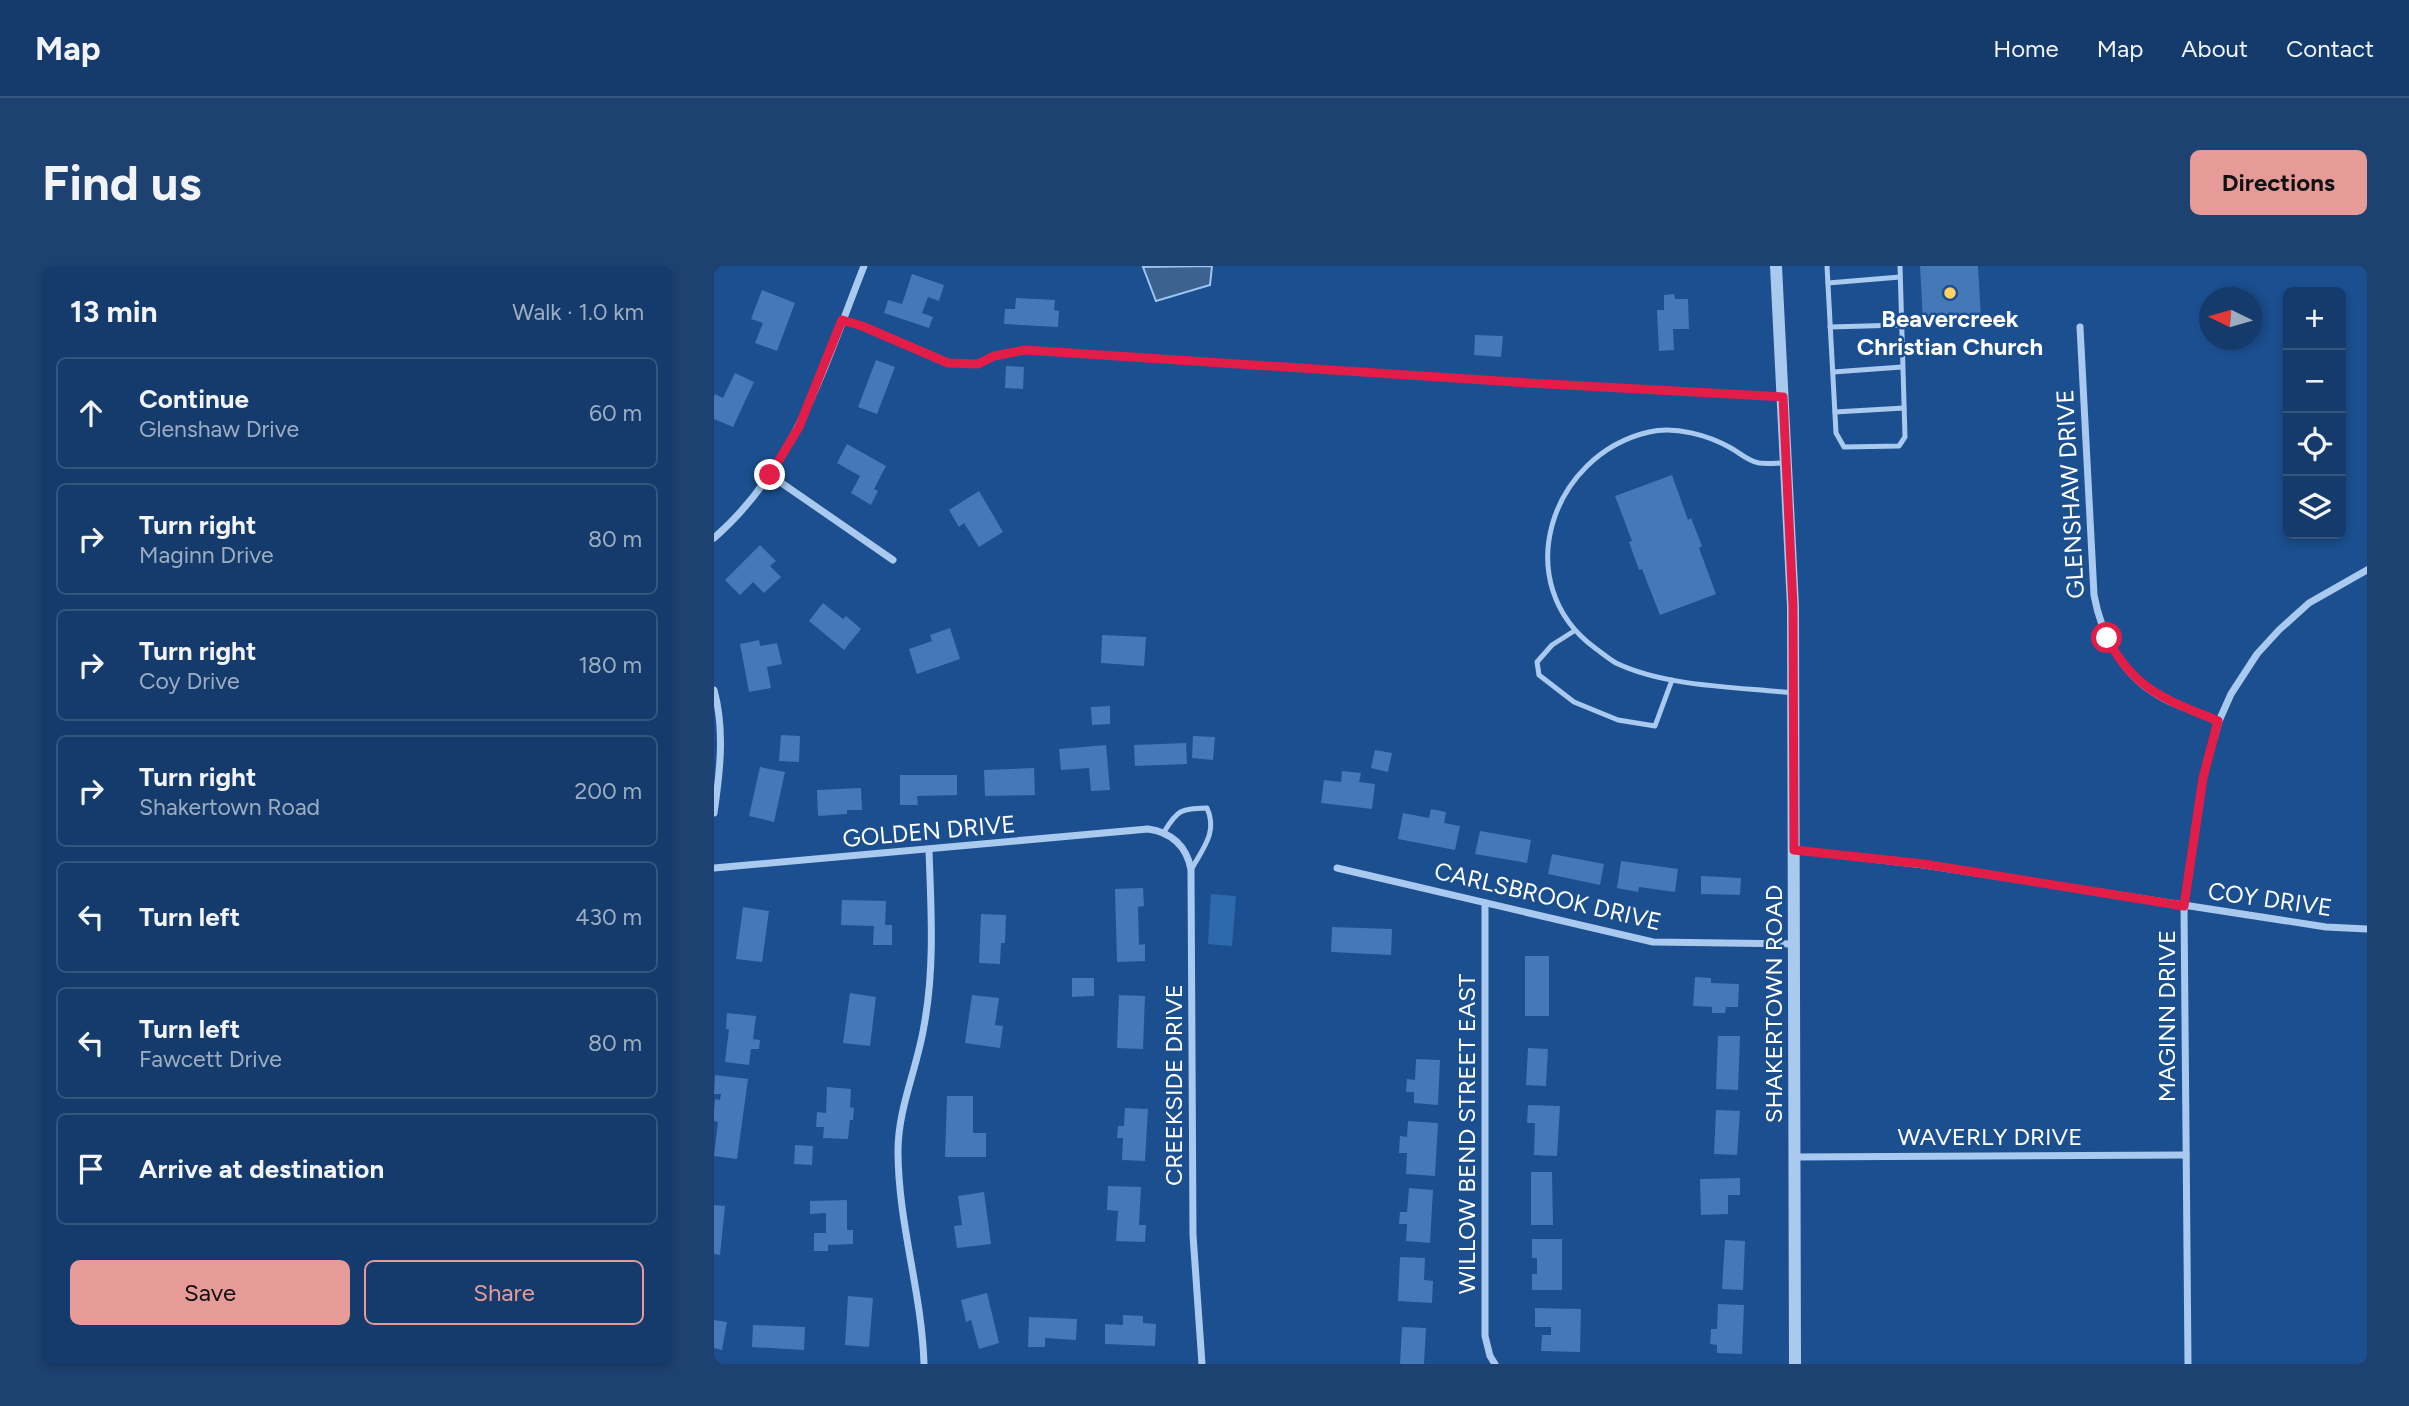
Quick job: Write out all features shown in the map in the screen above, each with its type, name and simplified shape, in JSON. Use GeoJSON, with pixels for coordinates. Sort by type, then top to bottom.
{"type":"FeatureCollection","features":[{"type":"Feature","properties":{"kind":"street"},"geometry":{"type":"LineString","coordinates":[[714,538],[770,475],[799,427],[864,266]]}},
{"type":"Feature","properties":{"kind":"street","name":"SHAKERTOWN ROAD"},"geometry":{"type":"LineString","coordinates":[[1776,266],[1793,606],[1795,1364]]}},
{"type":"Feature","properties":{"kind":"street","name":"GLENSHAW DRIVE"},"geometry":{"type":"LineString","coordinates":[[2080,327],[2094,596],[2100,622],[2112,647],[2130,673],[2142,684],[2164,698],[2218,721]]}},
{"type":"Feature","properties":{"kind":"street"},"geometry":{"type":"LineString","coordinates":[[770,475],[893,560]]}},
{"type":"Feature","properties":{"kind":"street","name":"MAGINN DRIVE"},"geometry":{"type":"LineString","coordinates":[[2188,1364],[2184,906],[2203,778],[2218,721],[2249,665],[2279,630],[2319,596],[2367,570]]}},
{"type":"Feature","properties":{"kind":"street"},"geometry":{"type":"LineString","coordinates":[[714,690],[721,740],[714,813]]}},
{"type":"Feature","properties":{"kind":"street","name":"GOLDEN DRIVE"},"geometry":{"type":"LineString","coordinates":[[714,868],[1148,829],[1164,832]]}},
{"type":"Feature","properties":{"kind":"street","name":"CREEKSIDE DRIVE"},"geometry":{"type":"LineString","coordinates":[[1164,832],[1182,847],[1191,870],[1193,1235],[1202,1364]]}},
{"type":"Feature","properties":{"kind":"street"},"geometry":{"type":"LineString","coordinates":[[924,1364],[898,1152],[902,1107],[924,1030],[930,992],[932,953],[929,850]]}},
{"type":"Feature","properties":{"kind":"street","name":"COY DRIVE"},"geometry":{"type":"LineString","coordinates":[[1794,850],[1924,864],[2326,927],[2367,929]]}},
{"type":"Feature","properties":{"kind":"street","name":"CARLSBROOK DRIVE"},"geometry":{"type":"LineString","coordinates":[[1338,868],[1653,942],[1794,943]]}},
{"type":"Feature","properties":{"kind":"street","name":"WILLOW BEND STREET EAST"},"geometry":{"type":"LineString","coordinates":[[1485,903],[1485,1336],[1495,1364]]}},
{"type":"Feature","properties":{"kind":"street","name":"WAVERLY DRIVE"},"geometry":{"type":"LineString","coordinates":[[1794,1157],[2186,1155]]}},
{"type":"Feature","properties":{"kind":"lane"},"geometry":{"type":"LineString","coordinates":[[1827,266],[1836,433],[1844,447],[1899,446],[1905,437],[1900,266]]}},
{"type":"Feature","properties":{"kind":"lane"},"geometry":{"type":"LineString","coordinates":[[1828,283],[1900,277]]}},
{"type":"Feature","properties":{"kind":"lane"},"geometry":{"type":"LineString","coordinates":[[842,320],[948,363],[978,364],[994,356],[1025,350],[1783,397]]}},
{"type":"Feature","properties":{"kind":"lane"},"geometry":{"type":"LineString","coordinates":[[1830,327],[1901,325]]}},
{"type":"Feature","properties":{"kind":"lane"},"geometry":{"type":"LineString","coordinates":[[1833,372],[1902,367]]}},
{"type":"Feature","properties":{"kind":"lane"},"geometry":{"type":"LineString","coordinates":[[1835,412],[1904,408]]}},
{"type":"Feature","properties":{"kind":"lane"},"geometry":{"type":"LineString","coordinates":[[1786,463],[1759,463],[1728,447],[1687,433],[1652,431],[1628,438],[1601,455],[1578,475],[1552,520],[1547,547],[1548,574],[1557,604],[1574,631],[1615,663],[1659,678],[1793,693]]}},
{"type":"Feature","properties":{"kind":"lane"},"geometry":{"type":"LineString","coordinates":[[1574,631],[1552,645],[1537,662],[1539,675],[1574,702],[1618,720],[1656,726],[1672,680]]}},
{"type":"Feature","properties":{"kind":"lane"},"geometry":{"type":"LineString","coordinates":[[1164,832],[1174,814],[1184,809],[1207,808],[1213,821],[1209,837],[1191,870]]}},
{"type":"Feature","properties":{"kind":"shaded area"},"geometry":{"type":"Polygon","coordinates":[[[1212,266],[1210,285],[1156,301],[1143,267],[1212,266]]]}},
{"type":"Feature","properties":{"kind":"shaded area"},"geometry":{"type":"Polygon","coordinates":[[[1211,894],[1236,896],[1232,946],[1208,944],[1211,894]]]}},
{"type":"Feature","properties":{"kind":"building","name":"Beavercreek Christian Church"},"geometry":{"type":"Polygon","coordinates":[[[1920,266],[1978,266],[1981,319],[1923,322],[1920,266]]]}},
{"type":"Feature","properties":{"kind":"building"},"geometry":{"type":"Polygon","coordinates":[[[912,274],[944,285],[939,301],[928,297],[922,313],[933,317],[929,328],[884,313],[888,300],[902,304],[912,274]]]}},
{"type":"Feature","properties":{"kind":"building"},"geometry":{"type":"Polygon","coordinates":[[[762,290],[795,303],[777,351],[755,343],[763,323],[751,319],[762,290]]]}},
{"type":"Feature","properties":{"kind":"building"},"geometry":{"type":"Polygon","coordinates":[[[1674,294],[1675,299],[1688,299],[1689,329],[1673,329],[1674,350],[1659,351],[1657,310],[1664,310],[1664,295],[1674,294]]]}},
{"type":"Feature","properties":{"kind":"building"},"geometry":{"type":"Polygon","coordinates":[[[1016,298],[1055,300],[1054,310],[1059,311],[1058,327],[1004,324],[1005,309],[1015,309],[1016,298]]]}},
{"type":"Feature","properties":{"kind":"building"},"geometry":{"type":"Polygon","coordinates":[[[1475,335],[1503,336],[1501,357],[1474,355],[1475,335]]]}},
{"type":"Feature","properties":{"kind":"building"},"geometry":{"type":"Polygon","coordinates":[[[876,360],[895,367],[877,414],[858,407],[876,360]]]}},
{"type":"Feature","properties":{"kind":"building"},"geometry":{"type":"Polygon","coordinates":[[[1006,366],[1024,367],[1023,389],[1005,388],[1006,366]]]}},
{"type":"Feature","properties":{"kind":"building"},"geometry":{"type":"Polygon","coordinates":[[[735,373],[754,382],[733,427],[714,419],[714,397],[715,394],[723,398],[735,373]]]}},
{"type":"Feature","properties":{"kind":"building"},"geometry":{"type":"Polygon","coordinates":[[[847,444],[886,466],[874,489],[878,491],[871,505],[851,493],[860,476],[837,463],[847,444]]]}},
{"type":"Feature","properties":{"kind":"building"},"geometry":{"type":"Polygon","coordinates":[[[1672,475],[1688,520],[1691,518],[1702,546],[1699,548],[1716,594],[1660,615],[1642,569],[1639,570],[1629,542],[1632,541],[1615,496],[1672,475]]]}},
{"type":"Feature","properties":{"kind":"building"},"geometry":{"type":"Polygon","coordinates":[[[979,491],[1003,532],[979,547],[964,523],[959,527],[949,510],[979,491]]]}},
{"type":"Feature","properties":{"kind":"building"},"geometry":{"type":"Polygon","coordinates":[[[760,545],[776,561],[770,566],[781,577],[764,593],[753,582],[740,595],[725,580],[760,545]]]}},
{"type":"Feature","properties":{"kind":"building"},"geometry":{"type":"Polygon","coordinates":[[[823,603],[843,619],[846,616],[861,629],[844,650],[809,621],[823,603]]]}},
{"type":"Feature","properties":{"kind":"building"},"geometry":{"type":"Polygon","coordinates":[[[950,628],[960,659],[917,674],[909,649],[932,641],[930,635],[950,628]]]}},
{"type":"Feature","properties":{"kind":"building"},"geometry":{"type":"Polygon","coordinates":[[[1102,635],[1146,637],[1144,666],[1101,663],[1102,635]]]}},
{"type":"Feature","properties":{"kind":"building"},"geometry":{"type":"Polygon","coordinates":[[[759,640],[760,646],[777,643],[782,664],[767,667],[771,688],[749,692],[740,644],[759,640]]]}},
{"type":"Feature","properties":{"kind":"building"},"geometry":{"type":"Polygon","coordinates":[[[1110,706],[1110,724],[1092,725],[1091,707],[1110,706]]]}},
{"type":"Feature","properties":{"kind":"building"},"geometry":{"type":"Polygon","coordinates":[[[781,735],[800,736],[799,762],[779,761],[781,735]]]}},
{"type":"Feature","properties":{"kind":"building"},"geometry":{"type":"Polygon","coordinates":[[[1193,736],[1215,737],[1213,760],[1192,758],[1193,736]]]}},
{"type":"Feature","properties":{"kind":"building"},"geometry":{"type":"Polygon","coordinates":[[[1186,743],[1187,764],[1135,766],[1134,745],[1186,743]]]}},
{"type":"Feature","properties":{"kind":"building"},"geometry":{"type":"Polygon","coordinates":[[[1106,745],[1110,790],[1091,791],[1089,768],[1061,770],[1059,749],[1106,745]]]}},
{"type":"Feature","properties":{"kind":"building"},"geometry":{"type":"Polygon","coordinates":[[[1375,750],[1392,753],[1388,772],[1371,768],[1375,750]]]}},
{"type":"Feature","properties":{"kind":"building"},"geometry":{"type":"Polygon","coordinates":[[[760,767],[785,772],[774,822],[749,816],[760,767]]]}},
{"type":"Feature","properties":{"kind":"building"},"geometry":{"type":"Polygon","coordinates":[[[1034,768],[1035,795],[985,796],[984,770],[1034,768]]]}},
{"type":"Feature","properties":{"kind":"building"},"geometry":{"type":"Polygon","coordinates":[[[1342,771],[1361,773],[1359,782],[1375,784],[1372,809],[1321,803],[1324,780],[1341,782],[1342,771]]]}},
{"type":"Feature","properties":{"kind":"building"},"geometry":{"type":"Polygon","coordinates":[[[900,775],[957,775],[957,795],[917,796],[918,805],[900,805],[900,775]]]}},
{"type":"Feature","properties":{"kind":"building"},"geometry":{"type":"Polygon","coordinates":[[[861,788],[862,810],[818,816],[817,790],[861,788]]]}},
{"type":"Feature","properties":{"kind":"building"},"geometry":{"type":"Polygon","coordinates":[[[1431,809],[1446,812],[1444,823],[1460,826],[1455,850],[1398,839],[1403,813],[1429,818],[1431,809]]]}},
{"type":"Feature","properties":{"kind":"building"},"geometry":{"type":"Polygon","coordinates":[[[1480,831],[1531,840],[1527,863],[1475,854],[1480,831]]]}},
{"type":"Feature","properties":{"kind":"building"},"geometry":{"type":"Polygon","coordinates":[[[1552,854],[1604,864],[1600,885],[1548,874],[1552,854]]]}},
{"type":"Feature","properties":{"kind":"building"},"geometry":{"type":"Polygon","coordinates":[[[1621,861],[1678,869],[1675,892],[1639,887],[1638,892],[1617,888],[1621,861]]]}},
{"type":"Feature","properties":{"kind":"building"},"geometry":{"type":"Polygon","coordinates":[[[1701,876],[1741,878],[1740,895],[1701,894],[1701,876]]]}},
{"type":"Feature","properties":{"kind":"building"},"geometry":{"type":"Polygon","coordinates":[[[1143,888],[1144,906],[1138,907],[1139,945],[1145,944],[1145,961],[1117,962],[1115,889],[1143,888]]]}},
{"type":"Feature","properties":{"kind":"building"},"geometry":{"type":"Polygon","coordinates":[[[842,900],[886,901],[885,925],[892,925],[892,945],[873,945],[874,926],[841,925],[842,900]]]}},
{"type":"Feature","properties":{"kind":"building"},"geometry":{"type":"Polygon","coordinates":[[[743,907],[769,911],[762,962],[736,959],[743,907]]]}},
{"type":"Feature","properties":{"kind":"building"},"geometry":{"type":"Polygon","coordinates":[[[981,914],[1006,915],[1005,943],[1001,943],[1000,964],[979,963],[981,914]]]}},
{"type":"Feature","properties":{"kind":"building"},"geometry":{"type":"Polygon","coordinates":[[[1332,927],[1392,929],[1391,955],[1331,952],[1332,927]]]}},
{"type":"Feature","properties":{"kind":"building"},"geometry":{"type":"Polygon","coordinates":[[[1525,956],[1549,956],[1549,1016],[1525,1016],[1525,956]]]}},
{"type":"Feature","properties":{"kind":"building"},"geometry":{"type":"Polygon","coordinates":[[[1695,977],[1711,978],[1711,983],[1739,984],[1738,1007],[1726,1007],[1725,1013],[1712,1013],[1712,1007],[1693,1006],[1695,977]]]}},
{"type":"Feature","properties":{"kind":"building"},"geometry":{"type":"Polygon","coordinates":[[[1072,978],[1094,978],[1094,996],[1072,997],[1072,978]]]}},
{"type":"Feature","properties":{"kind":"building"},"geometry":{"type":"Polygon","coordinates":[[[850,993],[876,997],[870,1046],[843,1043],[850,993]]]}},
{"type":"Feature","properties":{"kind":"building"},"geometry":{"type":"Polygon","coordinates":[[[972,995],[999,998],[995,1025],[1003,1026],[1000,1048],[965,1043],[972,995]]]}},
{"type":"Feature","properties":{"kind":"building"},"geometry":{"type":"Polygon","coordinates":[[[1119,995],[1145,996],[1143,1049],[1117,1048],[1119,995]]]}},
{"type":"Feature","properties":{"kind":"building"},"geometry":{"type":"Polygon","coordinates":[[[727,1013],[756,1016],[753,1039],[760,1040],[759,1049],[751,1049],[749,1065],[725,1062],[729,1029],[726,1029],[727,1013]]]}},
{"type":"Feature","properties":{"kind":"building"},"geometry":{"type":"Polygon","coordinates":[[[1718,1036],[1740,1036],[1738,1090],[1716,1089],[1718,1036]]]}},
{"type":"Feature","properties":{"kind":"building"},"geometry":{"type":"Polygon","coordinates":[[[1528,1048],[1548,1049],[1546,1086],[1526,1085],[1528,1048]]]}},
{"type":"Feature","properties":{"kind":"building"},"geometry":{"type":"Polygon","coordinates":[[[1416,1059],[1440,1060],[1438,1105],[1414,1103],[1414,1092],[1406,1092],[1407,1079],[1415,1080],[1416,1059]]]}},
{"type":"Feature","properties":{"kind":"building"},"geometry":{"type":"Polygon","coordinates":[[[715,1075],[748,1079],[737,1159],[714,1156],[718,1122],[714,1121],[715,1099],[720,1100],[721,1094],[714,1094],[715,1075]]]}},
{"type":"Feature","properties":{"kind":"building"},"geometry":{"type":"Polygon","coordinates":[[[827,1087],[851,1089],[850,1107],[854,1108],[848,1139],[823,1138],[824,1127],[816,1127],[817,1112],[826,1113],[827,1087]]]}},
{"type":"Feature","properties":{"kind":"building"},"geometry":{"type":"Polygon","coordinates":[[[947,1096],[973,1096],[973,1133],[986,1133],[986,1157],[945,1157],[947,1096]]]}},
{"type":"Feature","properties":{"kind":"building"},"geometry":{"type":"Polygon","coordinates":[[[1528,1105],[1560,1106],[1557,1156],[1534,1155],[1535,1123],[1527,1123],[1528,1105]]]}},
{"type":"Feature","properties":{"kind":"building"},"geometry":{"type":"Polygon","coordinates":[[[1125,1108],[1148,1109],[1145,1161],[1122,1160],[1123,1138],[1117,1138],[1118,1126],[1124,1126],[1125,1108]]]}},
{"type":"Feature","properties":{"kind":"building"},"geometry":{"type":"Polygon","coordinates":[[[1716,1110],[1740,1111],[1737,1155],[1714,1154],[1716,1110]]]}},
{"type":"Feature","properties":{"kind":"building"},"geometry":{"type":"Polygon","coordinates":[[[1408,1121],[1438,1123],[1435,1176],[1406,1174],[1407,1153],[1399,1153],[1400,1136],[1407,1137],[1408,1121]]]}},
{"type":"Feature","properties":{"kind":"building"},"geometry":{"type":"Polygon","coordinates":[[[795,1145],[813,1146],[812,1165],[794,1164],[795,1145]]]}},
{"type":"Feature","properties":{"kind":"building"},"geometry":{"type":"Polygon","coordinates":[[[1531,1172],[1552,1172],[1553,1225],[1531,1225],[1531,1172]]]}},
{"type":"Feature","properties":{"kind":"building"},"geometry":{"type":"Polygon","coordinates":[[[1740,1178],[1740,1195],[1728,1195],[1728,1214],[1701,1215],[1700,1179],[1740,1178]]]}},
{"type":"Feature","properties":{"kind":"building"},"geometry":{"type":"Polygon","coordinates":[[[1108,1186],[1141,1187],[1139,1225],[1146,1225],[1145,1242],[1116,1241],[1118,1211],[1107,1210],[1108,1186]]]}},
{"type":"Feature","properties":{"kind":"building"},"geometry":{"type":"Polygon","coordinates":[[[1409,1188],[1433,1190],[1430,1243],[1406,1241],[1407,1224],[1399,1224],[1400,1212],[1407,1212],[1409,1188]]]}},
{"type":"Feature","properties":{"kind":"building"},"geometry":{"type":"Polygon","coordinates":[[[984,1192],[991,1244],[957,1248],[954,1226],[962,1225],[958,1196],[984,1192]]]}},
{"type":"Feature","properties":{"kind":"building"},"geometry":{"type":"Polygon","coordinates":[[[847,1200],[847,1230],[853,1230],[853,1244],[828,1245],[828,1251],[814,1251],[814,1233],[826,1233],[826,1213],[810,1214],[810,1201],[847,1200]]]}},
{"type":"Feature","properties":{"kind":"building"},"geometry":{"type":"Polygon","coordinates":[[[714,1205],[725,1206],[720,1255],[714,1254],[714,1205]]]}},
{"type":"Feature","properties":{"kind":"building"},"geometry":{"type":"Polygon","coordinates":[[[1532,1239],[1562,1239],[1562,1290],[1532,1290],[1532,1274],[1537,1274],[1537,1258],[1532,1258],[1532,1239]]]}},
{"type":"Feature","properties":{"kind":"building"},"geometry":{"type":"Polygon","coordinates":[[[1725,1240],[1745,1241],[1743,1290],[1722,1289],[1725,1240]]]}},
{"type":"Feature","properties":{"kind":"building"},"geometry":{"type":"Polygon","coordinates":[[[1400,1257],[1425,1258],[1424,1280],[1433,1281],[1432,1303],[1398,1301],[1400,1257]]]}},
{"type":"Feature","properties":{"kind":"building"},"geometry":{"type":"Polygon","coordinates":[[[987,1293],[999,1343],[979,1349],[971,1320],[966,1322],[961,1300],[987,1293]]]}},
{"type":"Feature","properties":{"kind":"building"},"geometry":{"type":"Polygon","coordinates":[[[848,1296],[873,1298],[869,1347],[845,1345],[848,1296]]]}},
{"type":"Feature","properties":{"kind":"building"},"geometry":{"type":"Polygon","coordinates":[[[1718,1304],[1744,1305],[1742,1354],[1717,1353],[1717,1345],[1710,1344],[1711,1329],[1717,1329],[1718,1304]]]}},
{"type":"Feature","properties":{"kind":"building"},"geometry":{"type":"Polygon","coordinates":[[[1535,1308],[1581,1309],[1580,1352],[1541,1351],[1542,1335],[1551,1335],[1551,1327],[1535,1327],[1535,1308]]]}},
{"type":"Feature","properties":{"kind":"building"},"geometry":{"type":"Polygon","coordinates":[[[1123,1315],[1143,1316],[1143,1323],[1156,1324],[1155,1346],[1105,1344],[1105,1324],[1123,1325],[1123,1315]]]}},
{"type":"Feature","properties":{"kind":"building"},"geometry":{"type":"Polygon","coordinates":[[[1029,1317],[1077,1319],[1076,1340],[1045,1338],[1045,1347],[1028,1347],[1029,1317]]]}},
{"type":"Feature","properties":{"kind":"building"},"geometry":{"type":"Polygon","coordinates":[[[714,1320],[727,1322],[722,1350],[714,1348],[714,1320]]]}},
{"type":"Feature","properties":{"kind":"building"},"geometry":{"type":"Polygon","coordinates":[[[753,1325],[805,1327],[804,1350],[752,1347],[753,1325]]]}},
{"type":"Feature","properties":{"kind":"building"},"geometry":{"type":"Polygon","coordinates":[[[1402,1327],[1426,1328],[1424,1364],[1400,1364],[1402,1327]]]}},
{"type":"Feature","properties":{"kind":"place","name":"Beavercreek Christian Church"},"geometry":{"type":"Point","coordinates":[1950,293]}},
{"type":"Feature","properties":{"kind":"route"},"geometry":{"type":"LineString","coordinates":[[770,475],[799,427],[842,320],[948,363],[978,364],[994,356],[1025,350],[1783,397],[1793,606],[1794,850],[1924,864],[2184,906],[2203,778],[2218,721],[2152,692],[2130,673],[2107,638]]}}]}
